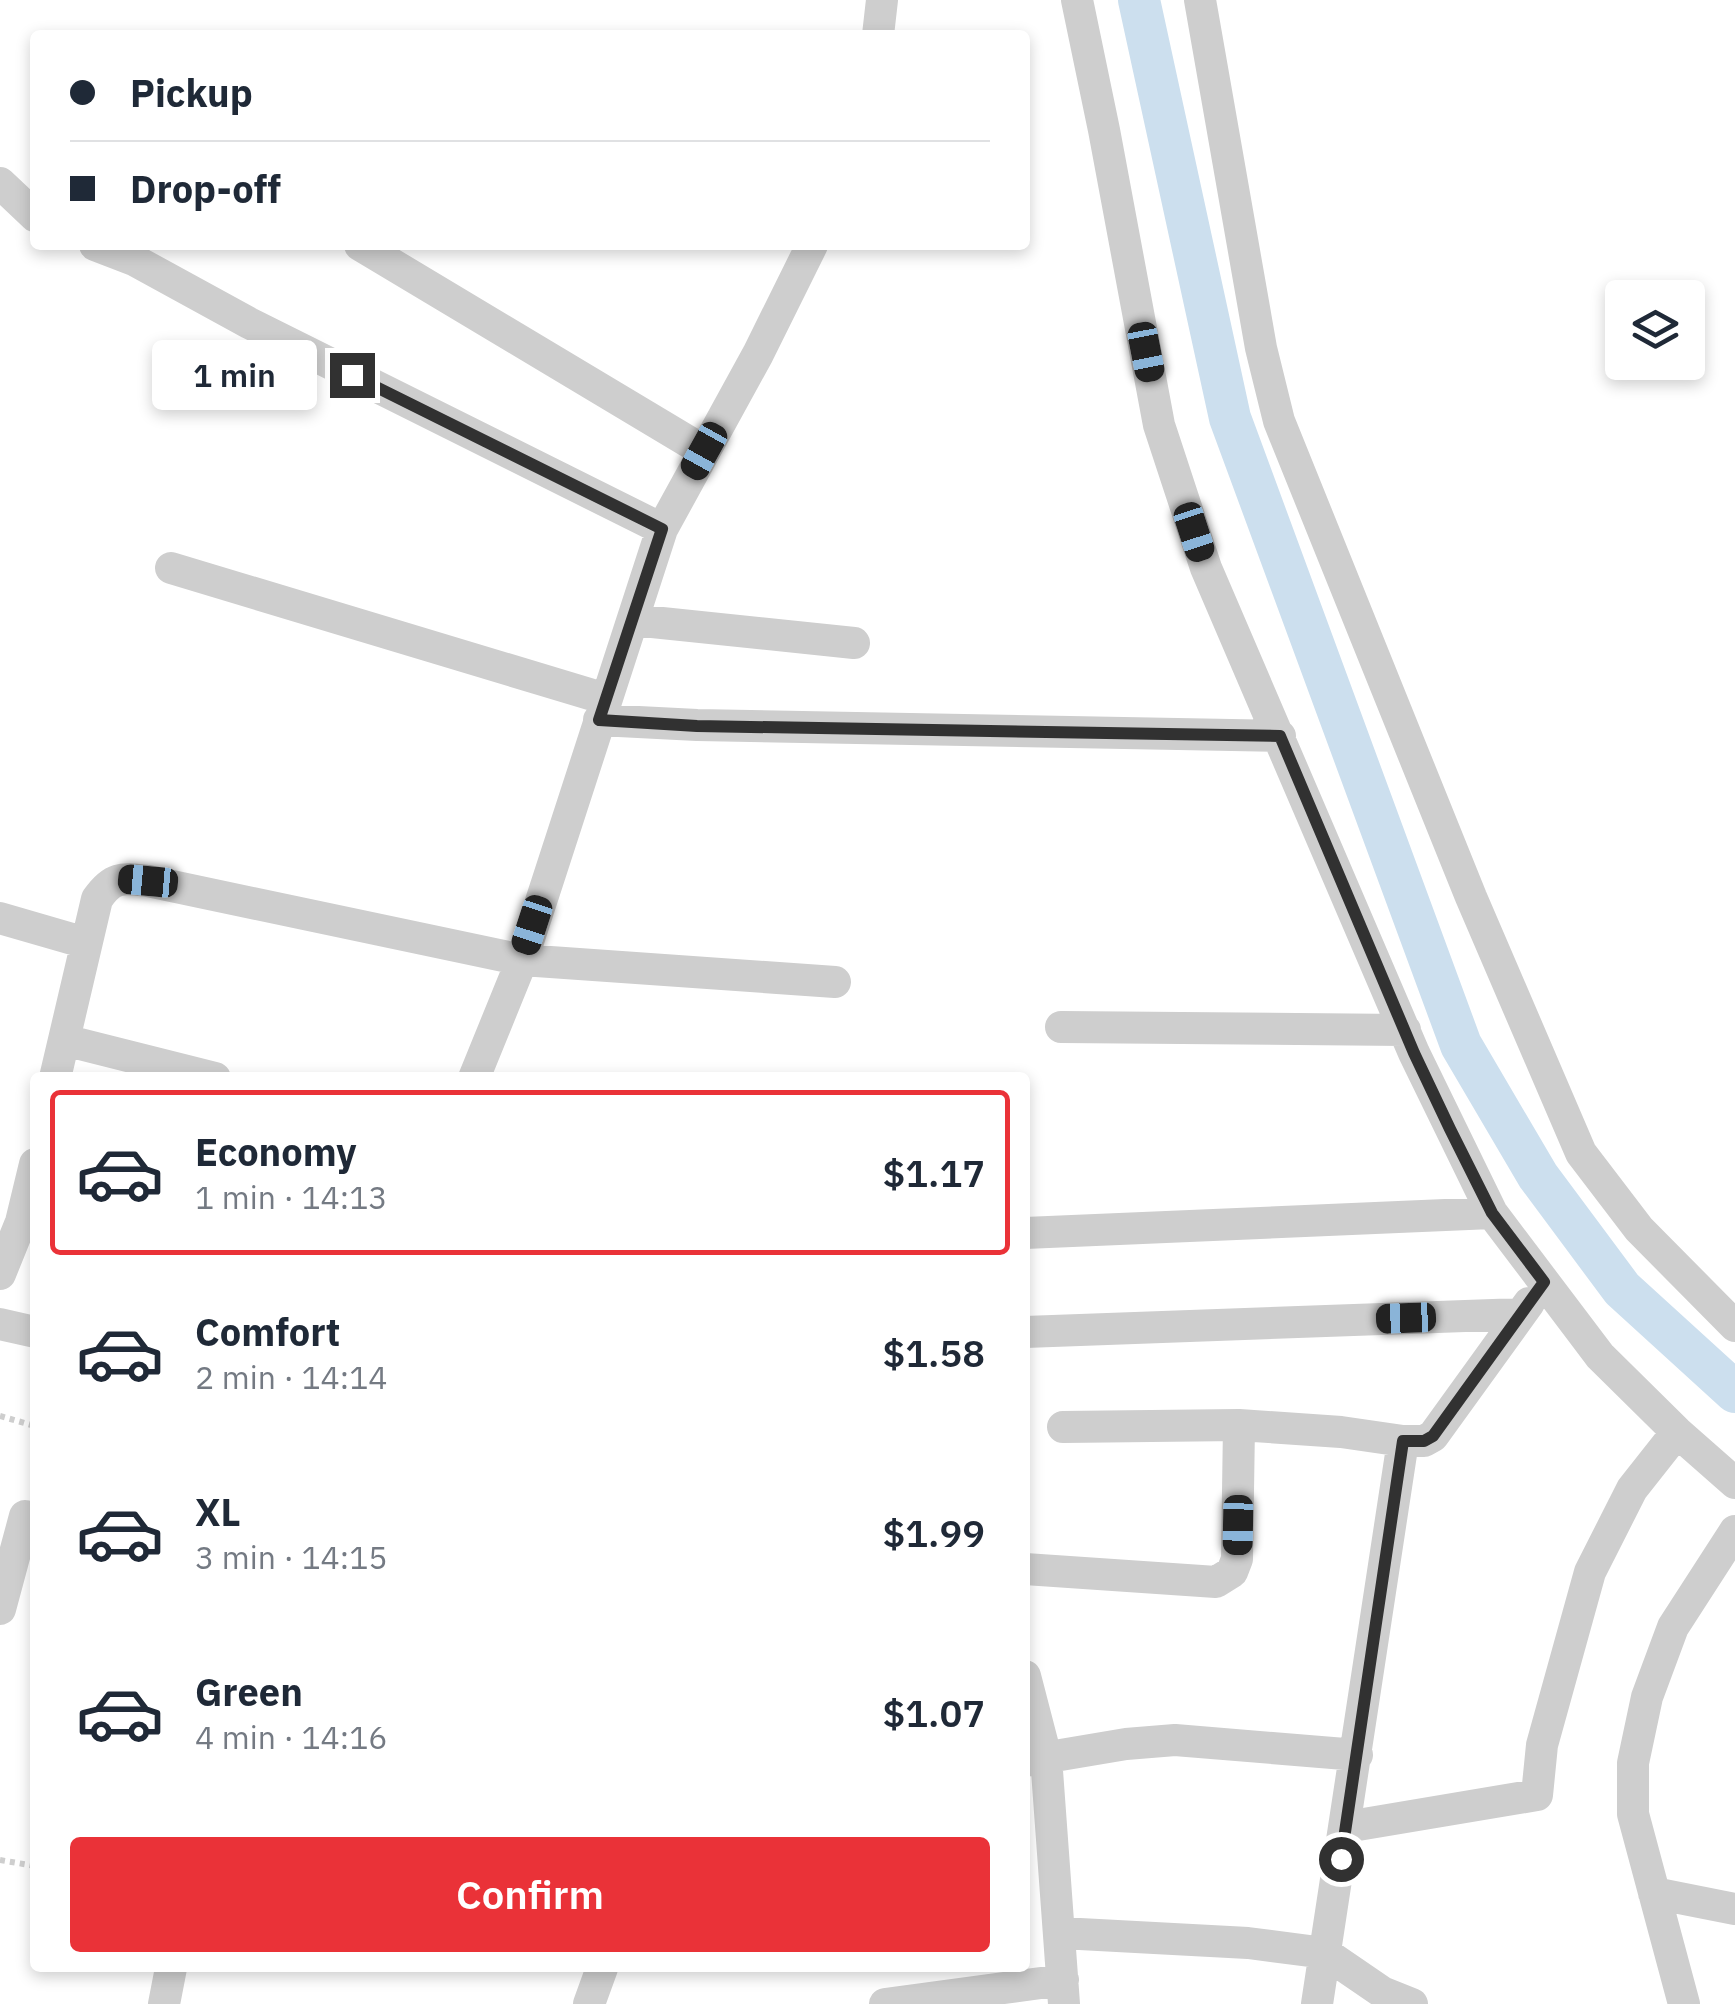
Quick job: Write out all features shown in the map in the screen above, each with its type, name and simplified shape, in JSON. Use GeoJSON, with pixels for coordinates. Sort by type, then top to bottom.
{"type":"FeatureCollection","features":[{"type":"Feature","properties":{"kind":"street"},"geometry":{"type":"LineString","coordinates":[[879,30],[882,0]]}},
{"type":"Feature","properties":{"kind":"street"},"geometry":{"type":"LineString","coordinates":[[1076,0],[1159,425],[1206,568],[1404,1030],[1492,1213],[1600,1356],[1677,1432],[1735,1482]]}},
{"type":"Feature","properties":{"kind":"street"},"geometry":{"type":"LineString","coordinates":[[1200,0],[1278,421],[1471,897],[1581,1152],[1638,1230],[1735,1326]]}},
{"type":"Feature","properties":{"kind":"street"},"geometry":{"type":"LineString","coordinates":[[0,183],[30,211]]}},
{"type":"Feature","properties":{"kind":"street"},"geometry":{"type":"LineString","coordinates":[[109,250],[662,529]]}},
{"type":"Feature","properties":{"kind":"street"},"geometry":{"type":"LineString","coordinates":[[368,250],[704,451]]}},
{"type":"Feature","properties":{"kind":"street"},"geometry":{"type":"LineString","coordinates":[[476,1072],[522,960],[662,529],[758,354],[810,250]]}},
{"type":"Feature","properties":{"kind":"street"},"geometry":{"type":"LineString","coordinates":[[171,568],[603,709],[697,726],[1280,736]]}},
{"type":"Feature","properties":{"kind":"street"},"geometry":{"type":"LineString","coordinates":[[633,620],[854,644]]}},
{"type":"Feature","properties":{"kind":"street"},"geometry":{"type":"LineString","coordinates":[[56,1072],[96,898],[106,885],[123,878],[522,960],[835,982]]}},
{"type":"Feature","properties":{"kind":"street"},"geometry":{"type":"LineString","coordinates":[[0,918],[86,943]]}},
{"type":"Feature","properties":{"kind":"street"},"geometry":{"type":"LineString","coordinates":[[1060,1027],[1404,1030]]}},
{"type":"Feature","properties":{"kind":"street"},"geometry":{"type":"LineString","coordinates":[[64,1040],[190,1072]]}},
{"type":"Feature","properties":{"kind":"street"},"geometry":{"type":"LineString","coordinates":[[0,1274],[24,1198]]}},
{"type":"Feature","properties":{"kind":"street"},"geometry":{"type":"LineString","coordinates":[[1030,1233],[1492,1213]]}},
{"type":"Feature","properties":{"kind":"street"},"geometry":{"type":"LineString","coordinates":[[1062,1427],[1239,1424],[1424,1441],[1433,1436],[1544,1282]]}},
{"type":"Feature","properties":{"kind":"street"},"geometry":{"type":"LineString","coordinates":[[1030,1332],[1521,1314]]}},
{"type":"Feature","properties":{"kind":"street"},"geometry":{"type":"LineString","coordinates":[[0,1324],[30,1331]]}},
{"type":"Feature","properties":{"kind":"street"},"geometry":{"type":"LineString","coordinates":[[1030,1570],[1216,1582],[1226,1578],[1237,1559],[1239,1424]]}},
{"type":"Feature","properties":{"kind":"street"},"geometry":{"type":"LineString","coordinates":[[1346,1827],[1537,1795],[1542,1745],[1590,1572],[1632,1489],[1677,1432]]}},
{"type":"Feature","properties":{"kind":"street"},"geometry":{"type":"LineString","coordinates":[[1316,2004],[1403,1441]]}},
{"type":"Feature","properties":{"kind":"street"},"geometry":{"type":"LineString","coordinates":[[0,1609],[20,1515]]}},
{"type":"Feature","properties":{"kind":"street"},"geometry":{"type":"LineString","coordinates":[[1684,2004],[1634,1814],[1633,1763],[1647,1697],[1673,1627],[1735,1531]]}},
{"type":"Feature","properties":{"kind":"street"},"geometry":{"type":"LineString","coordinates":[[885,2004],[1064,1992],[1061,1933],[1030,1714]]}},
{"type":"Feature","properties":{"kind":"street"},"geometry":{"type":"LineString","coordinates":[[1036,1759],[1175,1740],[1357,1755]]}},
{"type":"Feature","properties":{"kind":"street"},"geometry":{"type":"LineString","coordinates":[[1654,1893],[1735,1909]]}},
{"type":"Feature","properties":{"kind":"street"},"geometry":{"type":"LineString","coordinates":[[1061,1933],[1248,1942],[1325,1954],[1382,1992],[1412,2004]]}},
{"type":"Feature","properties":{"kind":"street"},"geometry":{"type":"LineString","coordinates":[[164,2004],[170,1972]]}},
{"type":"Feature","properties":{"kind":"street"},"geometry":{"type":"LineString","coordinates":[[589,2004],[601,1972]]}},
{"type":"Feature","properties":{"kind":"path"},"geometry":{"type":"LineString","coordinates":[[0,1416],[30,1425]]}},
{"type":"Feature","properties":{"kind":"path"},"geometry":{"type":"LineString","coordinates":[[0,1860],[30,1865]]}},
{"type":"Feature","properties":{"kind":"waterway"},"geometry":{"type":"LineString","coordinates":[[1139,0],[1230,418],[1461,1045],[1538,1176],[1622,1289],[1735,1392]]}},
{"type":"Feature","properties":{"kind":"route"},"geometry":{"type":"LineString","coordinates":[[352,375],[662,529],[599,720],[697,726],[1280,736],[1450,1129],[1492,1213],[1544,1282],[1433,1436],[1418,1442],[1403,1441],[1341,1859]]}}]}
